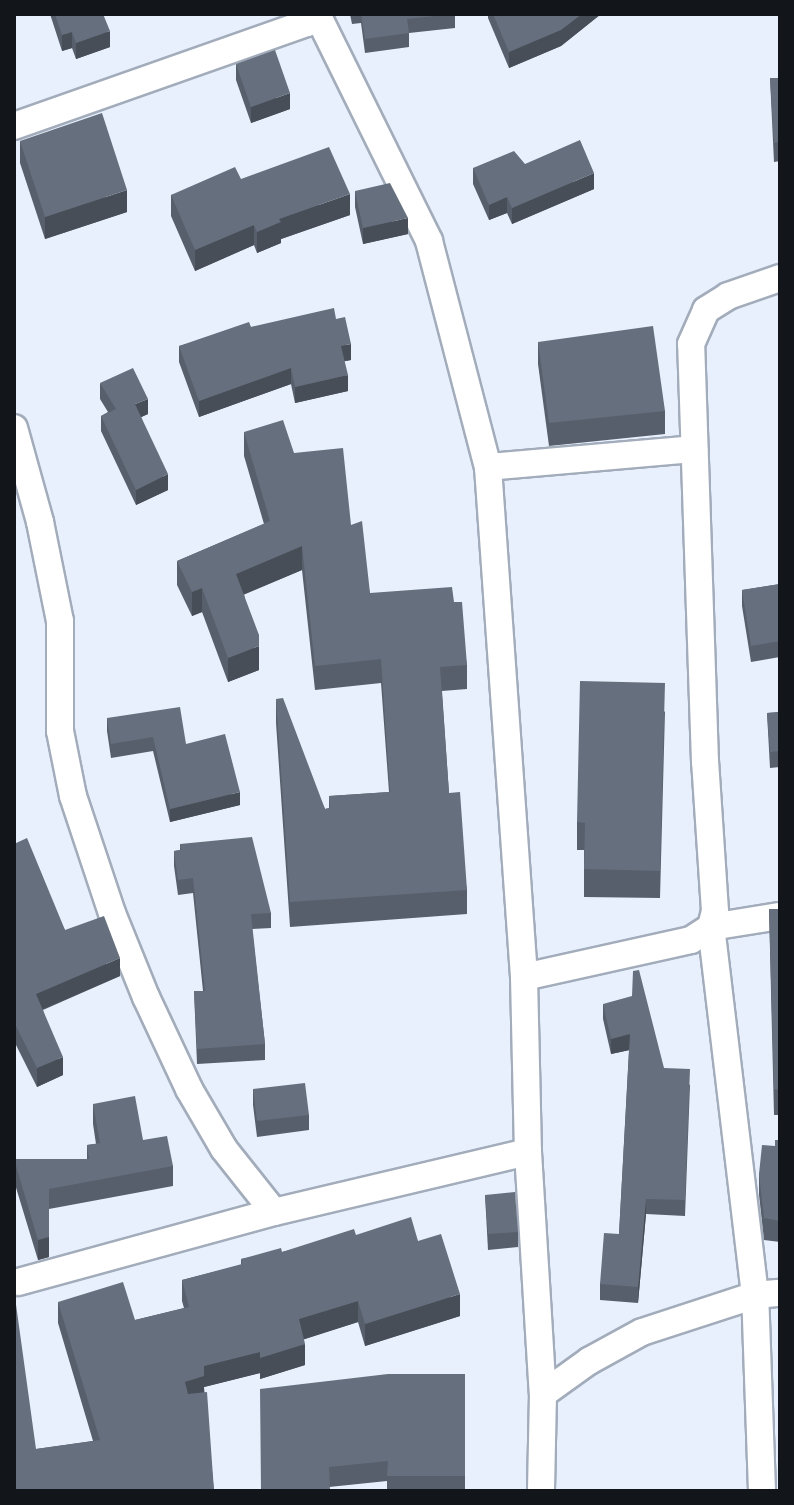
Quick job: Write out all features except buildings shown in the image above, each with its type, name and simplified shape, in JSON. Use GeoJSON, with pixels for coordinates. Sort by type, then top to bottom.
{"type":"FeatureCollection","features":[{"type":"Feature","properties":{"kind":"street"},"geometry":{"type":"LineString","coordinates":[[14,126],[314,16],[429,241],[488,467],[524,977],[528,1152],[543,1394],[541,1491]]}},
{"type":"Feature","properties":{"kind":"street"},"geometry":{"type":"LineString","coordinates":[[762,1491],[767,1294],[711,927],[715,911],[705,762],[691,344],[706,310],[728,296],[780,278]]}},
{"type":"Feature","properties":{"kind":"street"},"geometry":{"type":"LineString","coordinates":[[14,428],[40,522],[60,621],[60,731],[73,796],[112,913],[189,1089],[224,1149],[274,1212]]}},
{"type":"Feature","properties":{"kind":"street"},"geometry":{"type":"LineString","coordinates":[[488,467],[694,449]]}},
{"type":"Feature","properties":{"kind":"street"},"geometry":{"type":"LineString","coordinates":[[524,977],[691,940],[711,927],[780,916]]}},
{"type":"Feature","properties":{"kind":"street"},"geometry":{"type":"LineString","coordinates":[[18,1282],[274,1212],[528,1152]]}},
{"type":"Feature","properties":{"kind":"street"},"geometry":{"type":"LineString","coordinates":[[543,1394],[589,1361],[642,1332],[767,1294]]}}]}
